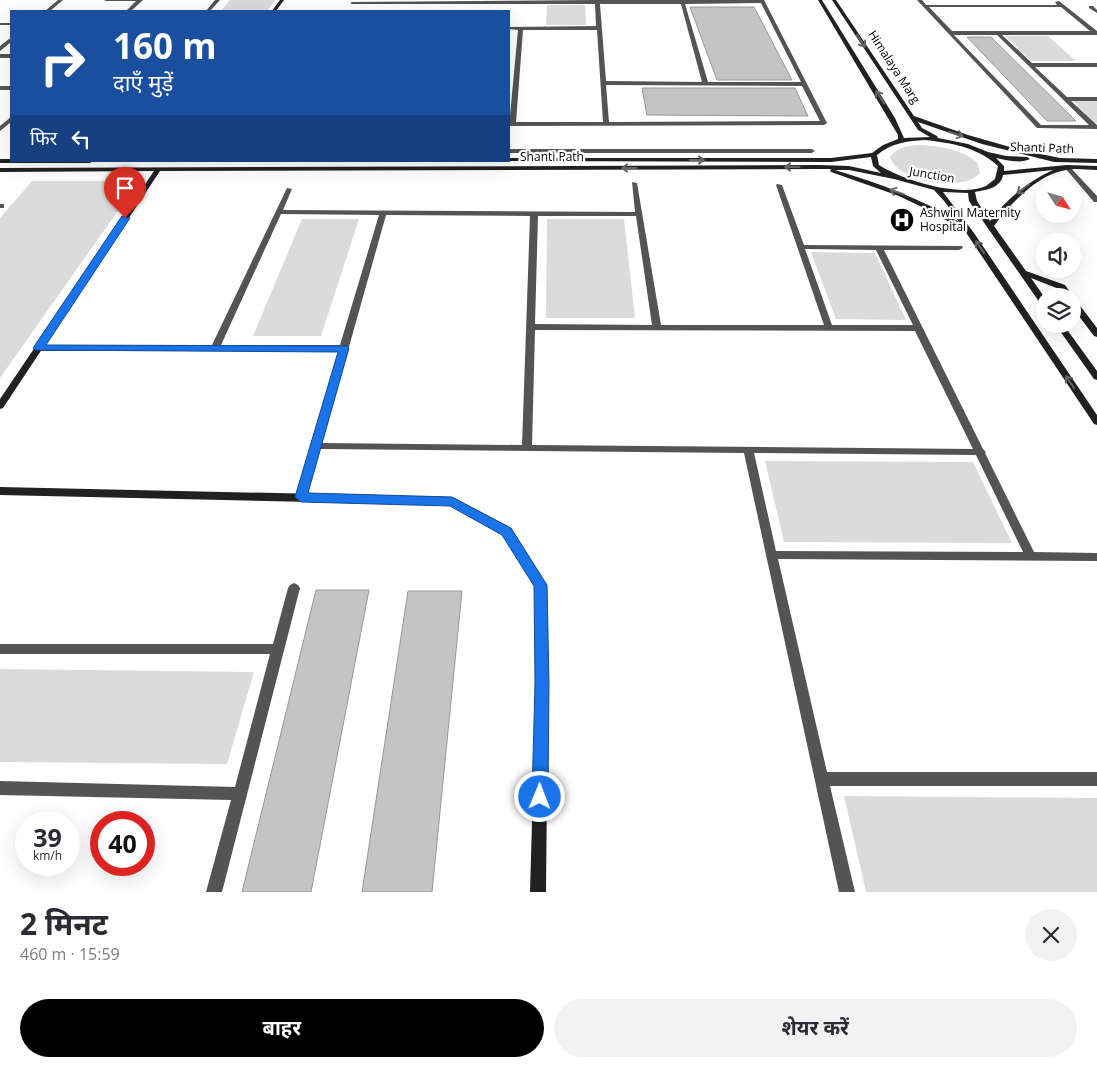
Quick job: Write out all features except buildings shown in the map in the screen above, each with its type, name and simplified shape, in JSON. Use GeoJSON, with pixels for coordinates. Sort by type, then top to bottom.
{"type":"FeatureCollection","features":[{"type":"Feature","properties":{"kind":"main road","name":"Himalaya Marg"},"geometry":{"type":"LineString","coordinates":[[820,0],[892,118],[901,135],[901,140]]}},
{"type":"Feature","properties":{"kind":"main road","name":"Himalaya Marg"},"geometry":{"type":"LineString","coordinates":[[834,0],[920,129],[941,140]]}},
{"type":"Feature","properties":{"kind":"main road"},"geometry":{"type":"LineString","coordinates":[[911,116],[978,141],[1022,153],[1059,160]]}},
{"type":"Feature","properties":{"kind":"main road"},"geometry":{"type":"LineString","coordinates":[[510,160],[831,160],[857,158],[874,154],[883,146],[901,140],[924,138],[968,146],[986,153],[1001,166],[1002,173]]}},
{"type":"Feature","properties":{"kind":"main road","name":"Shanti Path"},"geometry":{"type":"LineString","coordinates":[[986,153],[1006,158],[1097,161]]}},
{"type":"Feature","properties":{"kind":"main road","name":"Junction"},"geometry":{"type":"LineString","coordinates":[[874,154],[876,166],[892,177],[937,189],[971,191],[990,186],[998,180],[1002,173]]}},
{"type":"Feature","properties":{"kind":"main road"},"geometry":{"type":"LineString","coordinates":[[818,167],[904,194],[943,214],[970,233]]}},
{"type":"Feature","properties":{"kind":"main road","name":"Shanti Path"},"geometry":{"type":"LineString","coordinates":[[0,170],[818,167],[849,168],[892,177]]}},
{"type":"Feature","properties":{"kind":"main road"},"geometry":{"type":"LineString","coordinates":[[990,226],[1007,203],[1026,187],[1047,174],[1066,168]]}},
{"type":"Feature","properties":{"kind":"main road","name":"Shanti Path"},"geometry":{"type":"LineString","coordinates":[[1002,173],[1021,169],[1097,168]]}},
{"type":"Feature","properties":{"kind":"main road"},"geometry":{"type":"LineString","coordinates":[[0,406],[158,170]]}},
{"type":"Feature","properties":{"kind":"main road"},"geometry":{"type":"LineString","coordinates":[[937,189],[948,201],[970,233],[1097,422]]}},
{"type":"Feature","properties":{"kind":"main road"},"geometry":{"type":"LineString","coordinates":[[971,191],[973,201],[1036,291]]}},
{"type":"Feature","properties":{"kind":"main road"},"geometry":{"type":"LineString","coordinates":[[1022,272],[1063,288]]}},
{"type":"Feature","properties":{"kind":"main road"},"geometry":{"type":"LineString","coordinates":[[1081,313],[1097,334]]}},
{"type":"Feature","properties":{"kind":"main road"},"geometry":{"type":"LineString","coordinates":[[1065,333],[1097,377]]}},
{"type":"Feature","properties":{"kind":"main road"},"geometry":{"type":"LineString","coordinates":[[0,491],[452,502],[506,531],[541,585],[542,683],[538,892]]}},
{"type":"Feature","properties":{"kind":"street"},"geometry":{"type":"LineString","coordinates":[[48,10],[62,0]]}},
{"type":"Feature","properties":{"kind":"street"},"geometry":{"type":"LineString","coordinates":[[106,0],[141,0],[129,10]]}},
{"type":"Feature","properties":{"kind":"street"},"geometry":{"type":"LineString","coordinates":[[209,10],[218,0]]}},
{"type":"Feature","properties":{"kind":"street"},"geometry":{"type":"LineString","coordinates":[[919,0],[1039,127],[1095,127]]}},
{"type":"Feature","properties":{"kind":"street"},"geometry":{"type":"LineString","coordinates":[[962,0],[968,6]]}},
{"type":"Feature","properties":{"kind":"street"},"geometry":{"type":"LineString","coordinates":[[1054,0],[1096,33]]}},
{"type":"Feature","properties":{"kind":"street"},"geometry":{"type":"LineString","coordinates":[[353,1],[762,1],[824,123],[511,124],[521,28]]}},
{"type":"Feature","properties":{"kind":"street"},"geometry":{"type":"LineString","coordinates":[[597,1],[606,124]]}},
{"type":"Feature","properties":{"kind":"street"},"geometry":{"type":"LineString","coordinates":[[683,1],[705,83]]}},
{"type":"Feature","properties":{"kind":"street"},"geometry":{"type":"LineString","coordinates":[[924,6],[1062,6]]}},
{"type":"Feature","properties":{"kind":"street"},"geometry":{"type":"LineString","coordinates":[[1091,7],[1097,12]]}},
{"type":"Feature","properties":{"kind":"street"},"geometry":{"type":"LineString","coordinates":[[510,28],[599,28]]}},
{"type":"Feature","properties":{"kind":"street"},"geometry":{"type":"LineString","coordinates":[[950,32],[1096,33]]}},
{"type":"Feature","properties":{"kind":"street"},"geometry":{"type":"LineString","coordinates":[[998,33],[1095,127]]}},
{"type":"Feature","properties":{"kind":"street"},"geometry":{"type":"LineString","coordinates":[[0,49],[10,41]]}},
{"type":"Feature","properties":{"kind":"street"},"geometry":{"type":"LineString","coordinates":[[1030,65],[1097,65]]}},
{"type":"Feature","properties":{"kind":"street"},"geometry":{"type":"LineString","coordinates":[[603,83],[804,84]]}},
{"type":"Feature","properties":{"kind":"street"},"geometry":{"type":"LineString","coordinates":[[510,84],[516,84]]}},
{"type":"Feature","properties":{"kind":"street"},"geometry":{"type":"LineString","coordinates":[[1065,99],[1097,99]]}},
{"type":"Feature","properties":{"kind":"street"},"geometry":{"type":"LineString","coordinates":[[0,129],[10,120]]}},
{"type":"Feature","properties":{"kind":"street"},"geometry":{"type":"LineString","coordinates":[[510,151],[812,151]]}},
{"type":"Feature","properties":{"kind":"street"},"geometry":{"type":"LineString","coordinates":[[1066,168],[1097,200]]}},
{"type":"Feature","properties":{"kind":"street"},"geometry":{"type":"LineString","coordinates":[[634,183],[657,327]]}},
{"type":"Feature","properties":{"kind":"street"},"geometry":{"type":"LineString","coordinates":[[779,186],[829,328]]}},
{"type":"Feature","properties":{"kind":"street"},"geometry":{"type":"LineString","coordinates":[[215,348],[289,189]]}},
{"type":"Feature","properties":{"kind":"street"},"geometry":{"type":"LineString","coordinates":[[278,212],[639,214]]}},
{"type":"Feature","properties":{"kind":"street"},"geometry":{"type":"LineString","coordinates":[[301,497],[383,212]]}},
{"type":"Feature","properties":{"kind":"street"},"geometry":{"type":"LineString","coordinates":[[527,449],[534,214]]}},
{"type":"Feature","properties":{"kind":"street"},"geometry":{"type":"LineString","coordinates":[[801,247],[959,248]]}},
{"type":"Feature","properties":{"kind":"street"},"geometry":{"type":"LineString","coordinates":[[879,248],[1031,557]]}},
{"type":"Feature","properties":{"kind":"street"},"geometry":{"type":"LineString","coordinates":[[531,326],[919,328]]}},
{"type":"Feature","properties":{"kind":"street"},"geometry":{"type":"LineString","coordinates":[[38,348],[344,348]]}},
{"type":"Feature","properties":{"kind":"street"},"geometry":{"type":"LineString","coordinates":[[315,446],[981,452]]}},
{"type":"Feature","properties":{"kind":"street"},"geometry":{"type":"LineString","coordinates":[[748,449],[847,892]]}},
{"type":"Feature","properties":{"kind":"street"},"geometry":{"type":"LineString","coordinates":[[771,555],[1097,557]]}},
{"type":"Feature","properties":{"kind":"street"},"geometry":{"type":"LineString","coordinates":[[214,892],[294,588]]}},
{"type":"Feature","properties":{"kind":"street"},"geometry":{"type":"LineString","coordinates":[[0,649],[278,649]]}},
{"type":"Feature","properties":{"kind":"street"},"geometry":{"type":"LineString","coordinates":[[822,779],[1097,779]]}},
{"type":"Feature","properties":{"kind":"street"},"geometry":{"type":"LineString","coordinates":[[0,788],[240,794]]}},
{"type":"Feature","properties":{"kind":"shaded area"},"geometry":{"type":"Polygon","coordinates":[[[230,0],[275,0],[268,10],[222,10],[230,0]]]}},
{"type":"Feature","properties":{"kind":"shaded area"},"geometry":{"type":"Polygon","coordinates":[[[547,5],[585,5],[586,25],[546,25],[547,5]]]}},
{"type":"Feature","properties":{"kind":"shaded area"},"geometry":{"type":"Polygon","coordinates":[[[1005,36],[1048,36],[1076,61],[1031,61],[1005,36]]]}},
{"type":"Feature","properties":{"kind":"shaded area"},"geometry":{"type":"Polygon","coordinates":[[[1073,101],[1097,101],[1097,123],[1095,123],[1073,101]]]}},
{"type":"Feature","properties":{"kind":"shaded area"},"geometry":{"type":"Polygon","coordinates":[[[907,146],[943,147],[964,154],[977,162],[980,173],[972,179],[960,182],[931,182],[905,173],[895,166],[890,157],[893,153],[907,146]]]}},
{"type":"Feature","properties":{"kind":"shaded area"},"geometry":{"type":"Polygon","coordinates":[[[32,181],[139,181],[0,378],[0,218],[32,181]]]}},
{"type":"Feature","properties":{"kind":"shaded area"},"geometry":{"type":"Polygon","coordinates":[[[302,219],[359,219],[321,336],[253,336],[302,219]]]}},
{"type":"Feature","properties":{"kind":"shaded area"},"geometry":{"type":"Polygon","coordinates":[[[547,219],[624,219],[635,318],[546,318],[547,219]]]}},
{"type":"Feature","properties":{"kind":"shaded area"},"geometry":{"type":"Polygon","coordinates":[[[811,252],[875,253],[906,320],[836,319],[811,252]]]}},
{"type":"Feature","properties":{"kind":"shaded area"},"geometry":{"type":"Polygon","coordinates":[[[765,461],[973,462],[1012,543],[784,542],[765,461]]]}},
{"type":"Feature","properties":{"kind":"shaded area"},"geometry":{"type":"Polygon","coordinates":[[[0,669],[254,672],[227,764],[0,762],[0,669]]]}},
{"type":"Feature","properties":{"kind":"shaded area"},"geometry":{"type":"Polygon","coordinates":[[[844,796],[1097,798],[1097,892],[866,892],[844,796]]]}},
{"type":"Feature","properties":{"kind":"place","name":"Ashwini Maternity Hospital"},"geometry":{"type":"Point","coordinates":[902,220]}},
{"type":"Feature","properties":{"kind":"route"},"geometry":{"type":"LineString","coordinates":[[125,218],[38,348],[344,348],[301,497],[452,502],[506,531],[541,585],[540,797]]}}]}
